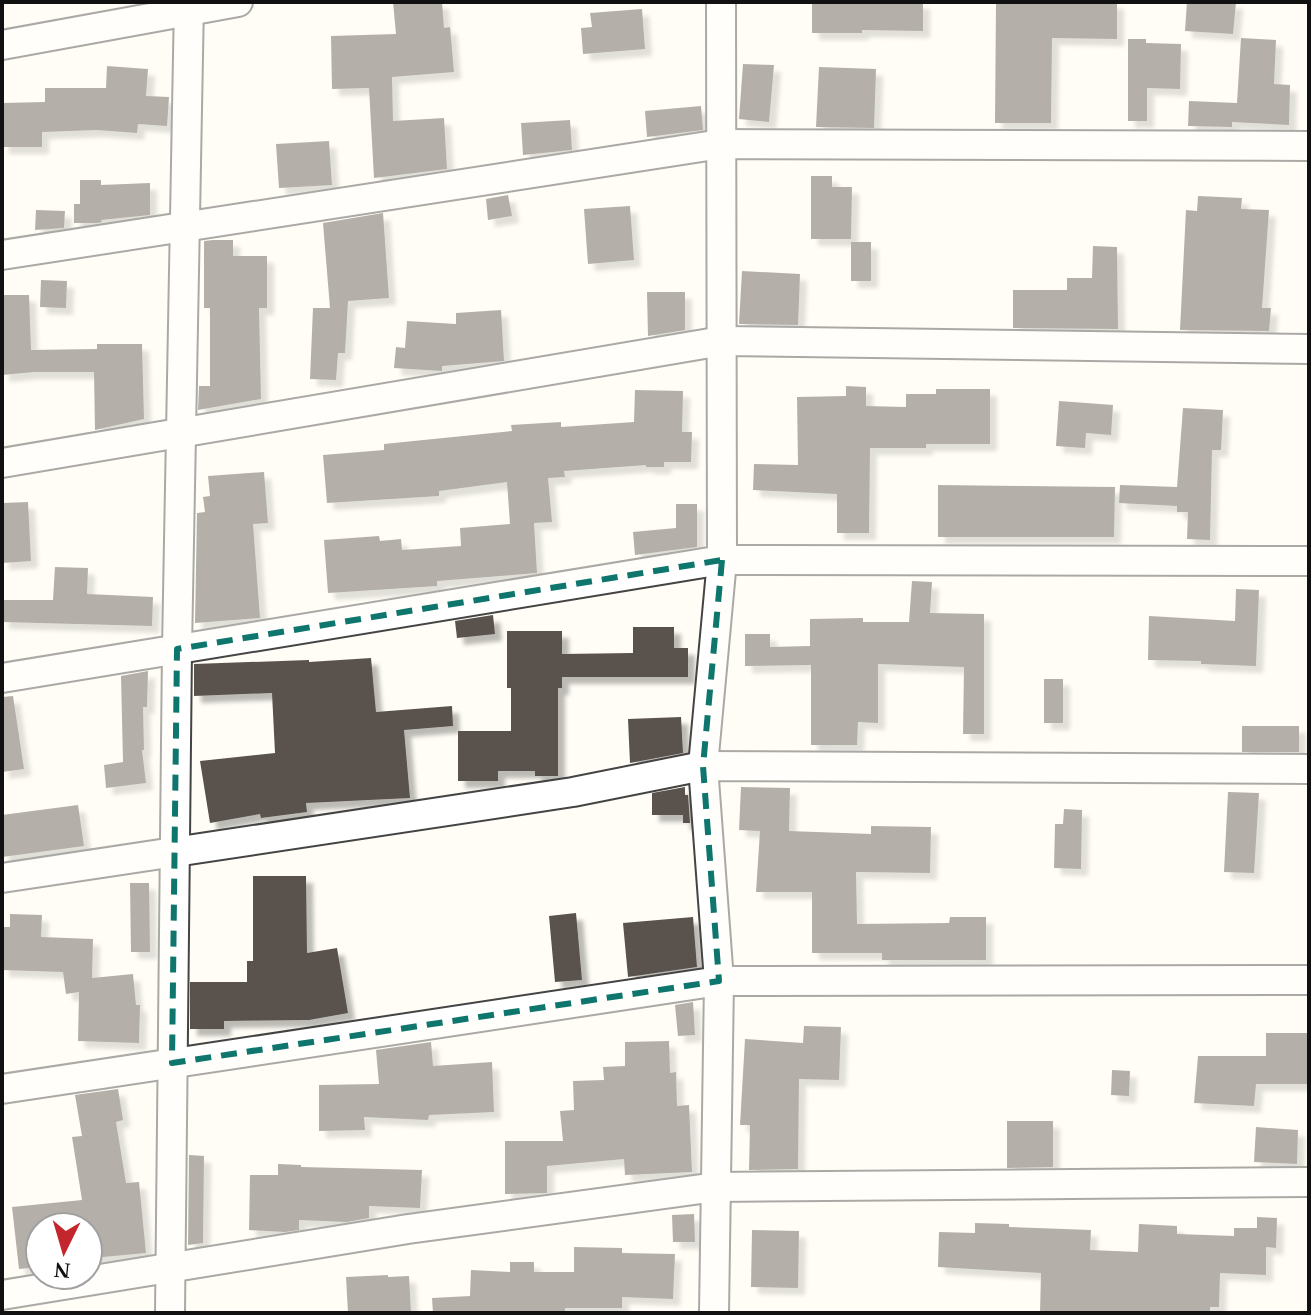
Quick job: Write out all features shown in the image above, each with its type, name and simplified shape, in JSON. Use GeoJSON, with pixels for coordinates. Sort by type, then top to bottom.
{"type":"FeatureCollection","features":[{"type":"Feature","properties":{"kind":"street"},"geometry":{"type":"LineString","coordinates":[[2,45],[189,6],[238,2]]}},
{"type":"Feature","properties":{"kind":"street"},"geometry":{"type":"LineString","coordinates":[[714,1313],[719,981],[703,766],[722,560],[721,2]]}},
{"type":"Feature","properties":{"kind":"street"},"geometry":{"type":"LineString","coordinates":[[170,1313],[180,431],[189,6]]}},
{"type":"Feature","properties":{"kind":"street"},"geometry":{"type":"LineString","coordinates":[[2,255],[721,144],[1309,146]]}},
{"type":"Feature","properties":{"kind":"street"},"geometry":{"type":"LineString","coordinates":[[2,463],[722,341],[1309,349]]}},
{"type":"Feature","properties":{"kind":"street"},"geometry":{"type":"LineString","coordinates":[[2,678],[722,560],[1309,561]]}},
{"type":"Feature","properties":{"kind":"street"},"geometry":{"type":"LineString","coordinates":[[2,878],[573,792],[703,766],[1309,769]]}},
{"type":"Feature","properties":{"kind":"street"},"geometry":{"type":"LineString","coordinates":[[2,1089],[719,981],[1309,980]]}},
{"type":"Feature","properties":{"kind":"street"},"geometry":{"type":"LineString","coordinates":[[2,1295],[408,1229],[716,1187],[1309,1182]]}},
{"type":"Feature","properties":{"kind":"highlighted area"},"geometry":{"type":"Polygon","coordinates":[[[722,560],[703,766],[719,981],[172,1063],[177,649],[722,560]]]}},
{"type":"Feature","properties":{"kind":"building"},"geometry":{"type":"Polygon","coordinates":[[[393,2],[442,2],[444,28],[450,27],[454,72],[392,77],[393,121],[444,118],[447,169],[374,178],[369,88],[332,89],[331,36],[396,34],[393,2]]]}},
{"type":"Feature","properties":{"kind":"building"},"geometry":{"type":"Polygon","coordinates":[[[812,2],[923,2],[923,31],[812,33],[812,2]]]}},
{"type":"Feature","properties":{"kind":"building"},"geometry":{"type":"Polygon","coordinates":[[[996,2],[1117,2],[1117,39],[1052,38],[1051,123],[995,123],[996,2]]]}},
{"type":"Feature","properties":{"kind":"building"},"geometry":{"type":"Polygon","coordinates":[[[1187,2],[1236,2],[1233,34],[1185,31],[1187,2]]]}},
{"type":"Feature","properties":{"kind":"building"},"geometry":{"type":"Polygon","coordinates":[[[642,9],[645,49],[583,54],[581,28],[592,27],[590,13],[642,9]]]}},
{"type":"Feature","properties":{"kind":"building"},"geometry":{"type":"Polygon","coordinates":[[[1241,38],[1276,40],[1274,84],[1290,85],[1289,125],[1232,122],[1232,127],[1188,126],[1189,101],[1237,103],[1241,38]]]}},
{"type":"Feature","properties":{"kind":"building"},"geometry":{"type":"Polygon","coordinates":[[[1128,39],[1181,44],[1180,89],[1147,88],[1147,121],[1128,121],[1128,39]]]}},
{"type":"Feature","properties":{"kind":"building"},"geometry":{"type":"Polygon","coordinates":[[[743,64],[774,65],[769,122],[739,119],[743,64]]]}},
{"type":"Feature","properties":{"kind":"building"},"geometry":{"type":"Polygon","coordinates":[[[107,66],[148,69],[146,96],[169,97],[167,126],[138,124],[137,133],[97,130],[42,132],[42,147],[2,147],[2,103],[45,102],[45,88],[106,88],[107,66]]]}},
{"type":"Feature","properties":{"kind":"building"},"geometry":{"type":"Polygon","coordinates":[[[819,67],[876,69],[874,128],[816,127],[819,67]]]}},
{"type":"Feature","properties":{"kind":"building"},"geometry":{"type":"Polygon","coordinates":[[[701,106],[703,130],[647,137],[645,111],[701,106]]]}},
{"type":"Feature","properties":{"kind":"building"},"geometry":{"type":"Polygon","coordinates":[[[570,120],[572,150],[523,155],[521,123],[570,120]]]}},
{"type":"Feature","properties":{"kind":"building"},"geometry":{"type":"Polygon","coordinates":[[[329,141],[332,185],[279,188],[276,144],[329,141]]]}},
{"type":"Feature","properties":{"kind":"building"},"geometry":{"type":"Polygon","coordinates":[[[811,176],[832,176],[832,187],[852,187],[851,239],[811,239],[811,176]]]}},
{"type":"Feature","properties":{"kind":"building"},"geometry":{"type":"Polygon","coordinates":[[[80,180],[101,180],[101,185],[150,183],[150,215],[97,223],[74,223],[74,204],[80,204],[80,180]]]}},
{"type":"Feature","properties":{"kind":"building"},"geometry":{"type":"Polygon","coordinates":[[[508,195],[512,216],[488,220],[486,199],[508,195]]]}},
{"type":"Feature","properties":{"kind":"building"},"geometry":{"type":"Polygon","coordinates":[[[1198,196],[1242,198],[1241,209],[1269,210],[1262,308],[1271,308],[1269,331],[1180,330],[1186,210],[1197,211],[1198,196]]]}},
{"type":"Feature","properties":{"kind":"building"},"geometry":{"type":"Polygon","coordinates":[[[630,206],[634,260],[588,264],[584,209],[630,206]]]}},
{"type":"Feature","properties":{"kind":"building"},"geometry":{"type":"Polygon","coordinates":[[[36,210],[65,211],[64,228],[35,230],[36,210]]]}},
{"type":"Feature","properties":{"kind":"building"},"geometry":{"type":"Polygon","coordinates":[[[383,213],[389,298],[348,301],[345,353],[338,353],[336,380],[310,379],[313,308],[330,308],[323,223],[383,213]]]}},
{"type":"Feature","properties":{"kind":"building"},"geometry":{"type":"Polygon","coordinates":[[[233,240],[233,256],[267,256],[267,308],[259,308],[261,399],[198,410],[199,386],[210,386],[210,308],[204,308],[204,241],[233,240]]]}},
{"type":"Feature","properties":{"kind":"building"},"geometry":{"type":"Polygon","coordinates":[[[851,242],[871,242],[871,281],[851,281],[851,242]]]}},
{"type":"Feature","properties":{"kind":"building"},"geometry":{"type":"Polygon","coordinates":[[[1093,246],[1117,247],[1118,329],[1013,328],[1013,290],[1067,290],[1067,278],[1092,278],[1093,246]]]}},
{"type":"Feature","properties":{"kind":"building"},"geometry":{"type":"Polygon","coordinates":[[[742,271],[800,274],[798,325],[739,324],[742,271]]]}},
{"type":"Feature","properties":{"kind":"building"},"geometry":{"type":"Polygon","coordinates":[[[41,280],[67,281],[66,308],[40,307],[41,280]]]}},
{"type":"Feature","properties":{"kind":"building"},"geometry":{"type":"Polygon","coordinates":[[[647,292],[685,292],[685,330],[648,336],[647,292]]]}},
{"type":"Feature","properties":{"kind":"building"},"geometry":{"type":"Polygon","coordinates":[[[2,295],[29,295],[31,350],[97,349],[97,344],[142,344],[144,419],[95,430],[94,372],[2,375],[2,295]]]}},
{"type":"Feature","properties":{"kind":"building"},"geometry":{"type":"Polygon","coordinates":[[[501,310],[504,361],[442,366],[442,371],[394,368],[396,347],[405,348],[407,321],[456,324],[456,313],[501,310]]]}},
{"type":"Feature","properties":{"kind":"building"},"geometry":{"type":"Polygon","coordinates":[[[846,386],[866,387],[866,406],[906,407],[906,394],[936,394],[936,389],[990,389],[990,444],[870,448],[869,533],[837,533],[837,494],[753,490],[754,464],[798,465],[797,397],[846,396],[846,386]]]}},
{"type":"Feature","properties":{"kind":"building"},"geometry":{"type":"Polygon","coordinates":[[[635,390],[683,391],[682,432],[692,432],[691,462],[664,462],[664,467],[646,465],[564,471],[565,477],[548,478],[552,522],[534,523],[537,573],[437,581],[437,586],[328,593],[324,540],[379,536],[380,541],[401,539],[402,550],[461,546],[460,528],[510,524],[507,482],[439,491],[439,496],[327,503],[323,455],[384,450],[384,444],[512,431],[511,425],[561,422],[561,427],[634,422],[635,390]]]}},
{"type":"Feature","properties":{"kind":"building"},"geometry":{"type":"Polygon","coordinates":[[[1059,401],[1113,405],[1111,435],[1086,433],[1085,448],[1056,446],[1059,401]]]}},
{"type":"Feature","properties":{"kind":"building"},"geometry":{"type":"Polygon","coordinates":[[[1183,408],[1223,410],[1221,450],[1212,450],[1210,540],[1187,539],[1188,512],[1177,512],[1177,506],[1119,503],[1120,485],[1177,487],[1183,408]]]}},
{"type":"Feature","properties":{"kind":"building"},"geometry":{"type":"Polygon","coordinates":[[[264,472],[268,523],[253,524],[260,618],[195,623],[197,513],[205,512],[203,497],[210,496],[208,476],[264,472]]]}},
{"type":"Feature","properties":{"kind":"building"},"geometry":{"type":"Polygon","coordinates":[[[938,485],[1115,487],[1114,537],[938,537],[938,485]]]}},
{"type":"Feature","properties":{"kind":"building"},"geometry":{"type":"Polygon","coordinates":[[[28,502],[31,561],[2,563],[2,503],[28,502]]]}},
{"type":"Feature","properties":{"kind":"building"},"geometry":{"type":"Polygon","coordinates":[[[676,504],[697,504],[697,547],[635,555],[633,532],[676,528],[676,504]]]}},
{"type":"Feature","properties":{"kind":"building"},"geometry":{"type":"Polygon","coordinates":[[[55,567],[88,568],[87,594],[153,597],[152,626],[2,622],[2,600],[53,600],[55,567]]]}},
{"type":"Feature","properties":{"kind":"building"},"geometry":{"type":"Polygon","coordinates":[[[912,581],[932,582],[930,613],[984,614],[984,734],[963,734],[964,667],[878,664],[878,723],[858,722],[857,745],[811,745],[811,665],[745,666],[745,634],[770,634],[770,647],[810,646],[810,619],[863,618],[863,622],[909,622],[912,581]]]}},
{"type":"Feature","properties":{"kind":"building"},"geometry":{"type":"Polygon","coordinates":[[[1236,589],[1259,590],[1256,666],[1148,660],[1149,616],[1235,621],[1236,589]]]}},
{"type":"Feature","properties":{"kind":"building"},"geometry":{"type":"Polygon","coordinates":[[[493,615],[495,634],[457,638],[455,621],[493,615]]]}},
{"type":"Feature","properties":{"kind":"building"},"geometry":{"type":"Polygon","coordinates":[[[633,627],[674,627],[674,648],[688,648],[688,677],[562,677],[562,688],[558,688],[558,776],[535,776],[535,771],[498,771],[498,781],[458,781],[458,731],[511,731],[507,631],[562,631],[562,654],[633,653],[633,627]]]}},
{"type":"Feature","properties":{"kind":"building"},"geometry":{"type":"Polygon","coordinates":[[[371,658],[376,712],[452,706],[453,726],[404,730],[410,798],[306,803],[307,812],[261,818],[260,814],[210,823],[200,761],[275,753],[272,693],[194,696],[194,664],[371,658]]]}},
{"type":"Feature","properties":{"kind":"building"},"geometry":{"type":"Polygon","coordinates":[[[148,671],[142,750],[146,783],[106,788],[104,765],[123,762],[121,676],[148,671]]]}},
{"type":"Feature","properties":{"kind":"building"},"geometry":{"type":"Polygon","coordinates":[[[1044,679],[1063,679],[1063,723],[1044,723],[1044,679]]]}},
{"type":"Feature","properties":{"kind":"building"},"geometry":{"type":"Polygon","coordinates":[[[13,696],[24,769],[2,772],[2,697],[13,696]]]}},
{"type":"Feature","properties":{"kind":"building"},"geometry":{"type":"Polygon","coordinates":[[[681,717],[683,753],[630,763],[628,719],[681,717]]]}},
{"type":"Feature","properties":{"kind":"building"},"geometry":{"type":"Polygon","coordinates":[[[1242,726],[1299,726],[1299,752],[1242,752],[1242,726]]]}},
{"type":"Feature","properties":{"kind":"building"},"geometry":{"type":"Polygon","coordinates":[[[685,787],[690,823],[683,823],[683,815],[652,815],[652,793],[685,787]]]}},
{"type":"Feature","properties":{"kind":"building"},"geometry":{"type":"Polygon","coordinates":[[[741,787],[790,788],[789,831],[871,834],[871,826],[931,827],[930,873],[856,872],[857,924],[949,923],[950,917],[986,917],[986,960],[882,960],[882,953],[812,953],[812,892],[756,892],[760,831],[739,830],[741,787]]]}},
{"type":"Feature","properties":{"kind":"building"},"geometry":{"type":"Polygon","coordinates":[[[1228,792],[1259,793],[1254,873],[1224,872],[1228,792]]]}},
{"type":"Feature","properties":{"kind":"building"},"geometry":{"type":"Polygon","coordinates":[[[78,805],[84,846],[2,857],[2,815],[78,805]]]}},
{"type":"Feature","properties":{"kind":"building"},"geometry":{"type":"Polygon","coordinates":[[[1064,809],[1082,810],[1081,869],[1054,868],[1055,824],[1063,824],[1064,809]]]}},
{"type":"Feature","properties":{"kind":"building"},"geometry":{"type":"Polygon","coordinates":[[[253,876],[306,876],[307,953],[337,948],[348,1013],[309,1020],[224,1021],[224,1029],[190,1029],[190,982],[247,982],[247,961],[253,961],[253,876]]]}},
{"type":"Feature","properties":{"kind":"building"},"geometry":{"type":"Polygon","coordinates":[[[130,883],[149,883],[150,952],[131,952],[130,883]]]}},
{"type":"Feature","properties":{"kind":"building"},"geometry":{"type":"Polygon","coordinates":[[[576,913],[582,980],[555,982],[549,916],[576,913]]]}},
{"type":"Feature","properties":{"kind":"building"},"geometry":{"type":"Polygon","coordinates":[[[10,914],[42,915],[41,937],[93,939],[92,978],[133,974],[136,1005],[140,1005],[139,1043],[78,1041],[79,992],[66,994],[63,972],[2,970],[2,927],[10,927],[10,914]]]}},
{"type":"Feature","properties":{"kind":"building"},"geometry":{"type":"Polygon","coordinates":[[[693,917],[697,967],[628,977],[623,923],[693,917]]]}},
{"type":"Feature","properties":{"kind":"building"},"geometry":{"type":"Polygon","coordinates":[[[693,1002],[695,1035],[678,1036],[675,1005],[693,1002]]]}},
{"type":"Feature","properties":{"kind":"building"},"geometry":{"type":"Polygon","coordinates":[[[804,1026],[841,1027],[839,1080],[799,1079],[798,1169],[749,1170],[750,1125],[740,1125],[745,1039],[803,1043],[804,1026]]]}},
{"type":"Feature","properties":{"kind":"building"},"geometry":{"type":"Polygon","coordinates":[[[1266,1033],[1309,1033],[1309,1084],[1256,1084],[1254,1106],[1194,1103],[1198,1056],[1266,1056],[1266,1033]]]}},
{"type":"Feature","properties":{"kind":"building"},"geometry":{"type":"Polygon","coordinates":[[[669,1041],[670,1073],[676,1072],[677,1106],[689,1105],[692,1172],[625,1175],[624,1159],[547,1166],[547,1193],[505,1194],[505,1141],[563,1141],[560,1111],[574,1110],[573,1081],[604,1080],[603,1067],[625,1066],[625,1042],[669,1041]]]}},
{"type":"Feature","properties":{"kind":"building"},"geometry":{"type":"Polygon","coordinates":[[[431,1042],[433,1066],[492,1062],[494,1112],[429,1115],[428,1120],[364,1117],[365,1130],[319,1131],[319,1085],[379,1084],[376,1050],[431,1042]]]}},
{"type":"Feature","properties":{"kind":"building"},"geometry":{"type":"Polygon","coordinates":[[[1112,1070],[1130,1071],[1129,1096],[1111,1095],[1112,1070]]]}},
{"type":"Feature","properties":{"kind":"building"},"geometry":{"type":"Polygon","coordinates":[[[118,1089],[123,1120],[116,1122],[126,1183],[139,1182],[146,1253],[104,1257],[104,1211],[24,1211],[24,1269],[19,1269],[12,1207],[82,1200],[72,1137],[82,1136],[75,1095],[118,1089]]]}},
{"type":"Feature","properties":{"kind":"building"},"geometry":{"type":"Polygon","coordinates":[[[1007,1121],[1053,1121],[1053,1167],[1007,1168],[1007,1121]]]}},
{"type":"Feature","properties":{"kind":"building"},"geometry":{"type":"Polygon","coordinates":[[[1256,1127],[1298,1130],[1297,1164],[1254,1162],[1256,1127]]]}},
{"type":"Feature","properties":{"kind":"building"},"geometry":{"type":"Polygon","coordinates":[[[189,1155],[204,1156],[203,1243],[188,1245],[189,1155]]]}},
{"type":"Feature","properties":{"kind":"building"},"geometry":{"type":"Polygon","coordinates":[[[278,1164],[422,1170],[420,1208],[369,1206],[369,1218],[347,1222],[299,1220],[299,1230],[285,1232],[249,1230],[250,1175],[278,1175],[278,1164]]]}},
{"type":"Feature","properties":{"kind":"building"},"geometry":{"type":"Polygon","coordinates":[[[694,1214],[695,1242],[673,1242],[672,1215],[694,1214]]]}},
{"type":"Feature","properties":{"kind":"building"},"geometry":{"type":"Polygon","coordinates":[[[1257,1217],[1277,1218],[1276,1248],[1266,1247],[1266,1275],[1220,1273],[1219,1307],[1210,1307],[1210,1313],[1040,1313],[1041,1273],[938,1267],[939,1232],[975,1233],[975,1223],[1091,1230],[1090,1250],[1138,1252],[1139,1224],[1177,1226],[1177,1234],[1234,1236],[1234,1228],[1257,1228],[1257,1217]]]}},
{"type":"Feature","properties":{"kind":"building"},"geometry":{"type":"Polygon","coordinates":[[[752,1230],[799,1231],[798,1288],[751,1287],[752,1230]]]}},
{"type":"Feature","properties":{"kind":"building"},"geometry":{"type":"Polygon","coordinates":[[[574,1247],[622,1248],[622,1253],[675,1254],[673,1299],[622,1297],[622,1308],[565,1308],[565,1312],[433,1313],[432,1298],[470,1296],[471,1270],[510,1272],[510,1262],[534,1262],[534,1272],[574,1272],[574,1247]]]}},
{"type":"Feature","properties":{"kind":"building"},"geometry":{"type":"Polygon","coordinates":[[[409,1276],[411,1313],[348,1313],[346,1277],[409,1276]]]}}]}
